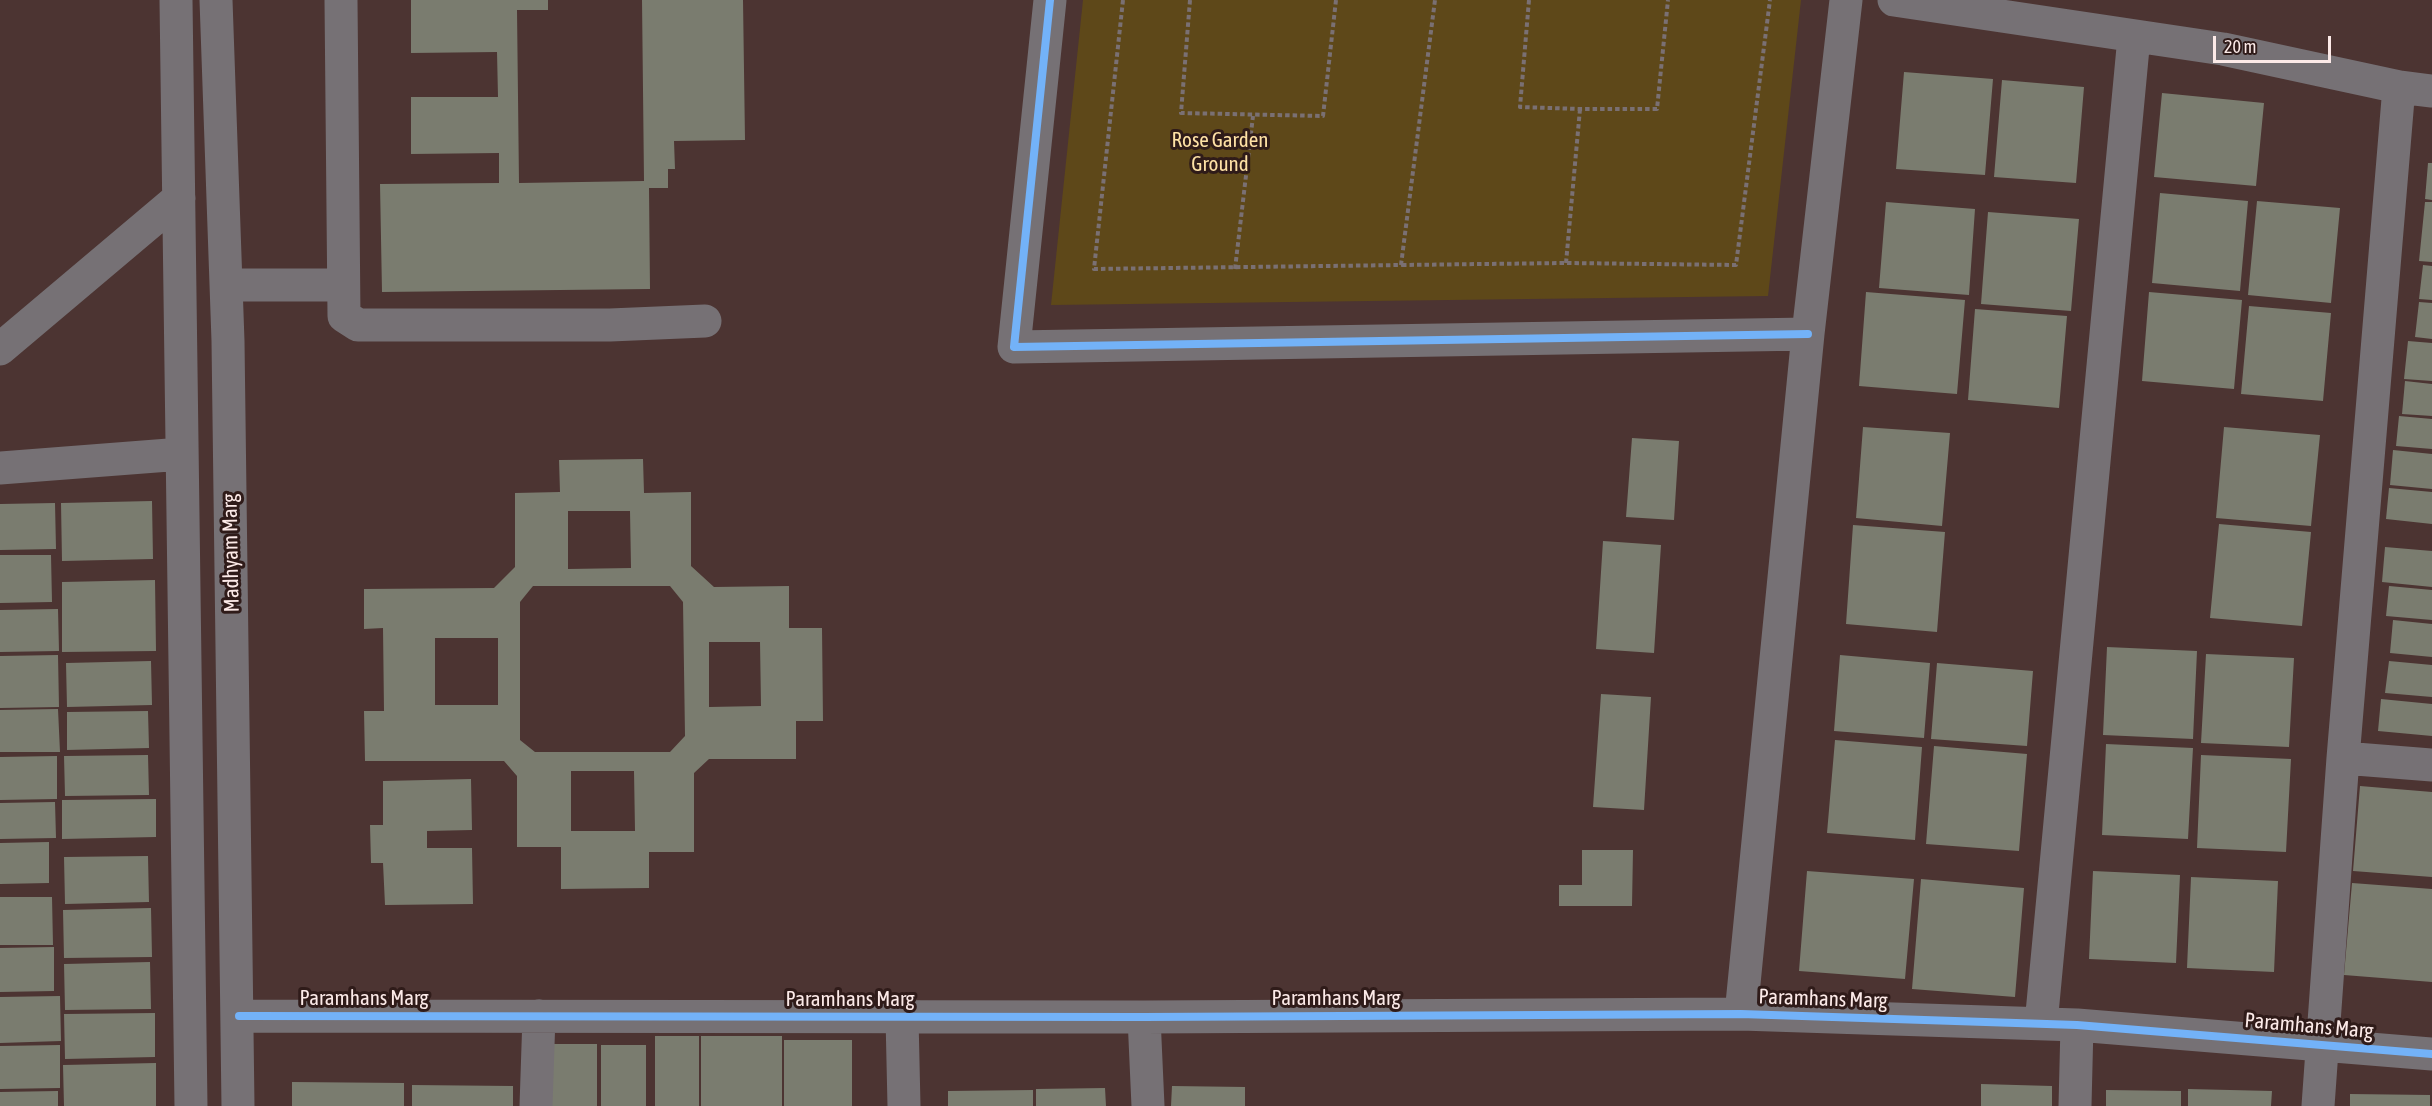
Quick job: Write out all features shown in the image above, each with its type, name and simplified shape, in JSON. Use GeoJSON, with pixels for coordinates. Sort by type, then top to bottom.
{"type":"FeatureCollection","features":[{"type":"Feature","properties":{"kind":"street"},"geometry":{"type":"LineString","coordinates":[[176,0],[191,1106]]}},
{"type":"Feature","properties":{"kind":"street","name":"Madhyam Marg"},"geometry":{"type":"LineString","coordinates":[[216,0],[226,285],[238,1106]]}},
{"type":"Feature","properties":{"kind":"street"},"geometry":{"type":"LineString","coordinates":[[341,0],[344,316],[358,325],[610,325],[705,321]]}},
{"type":"Feature","properties":{"kind":"street"},"geometry":{"type":"LineString","coordinates":[[1050,0],[1014,347],[1808,334]]}},
{"type":"Feature","properties":{"kind":"street"},"geometry":{"type":"LineString","coordinates":[[1741,1014],[1808,334],[1845,0]]}},
{"type":"Feature","properties":{"kind":"street"},"geometry":{"type":"LineString","coordinates":[[1894,0],[2223,49],[2399,87],[2432,91]]}},
{"type":"Feature","properties":{"kind":"street"},"geometry":{"type":"LineString","coordinates":[[2041,1024],[2133,37]]}},
{"type":"Feature","properties":{"kind":"street"},"geometry":{"type":"LineString","coordinates":[[2318,1106],[2343,758],[2399,87]]}},
{"type":"Feature","properties":{"kind":"street"},"geometry":{"type":"LineString","coordinates":[[0,349],[179,198]]}},
{"type":"Feature","properties":{"kind":"street"},"geometry":{"type":"LineString","coordinates":[[226,285],[343,285]]}},
{"type":"Feature","properties":{"kind":"street"},"geometry":{"type":"LineString","coordinates":[[0,468],[182,454]]}},
{"type":"Feature","properties":{"kind":"street"},"geometry":{"type":"LineString","coordinates":[[2343,758],[2432,765]]}},
{"type":"Feature","properties":{"kind":"street","name":"Paramhans Marg"},"geometry":{"type":"LineString","coordinates":[[238,1016],[1144,1017],[1741,1014],[2077,1025],[2432,1054]]}},
{"type":"Feature","properties":{"kind":"street"},"geometry":{"type":"LineString","coordinates":[[536,1106],[539,1016]]}},
{"type":"Feature","properties":{"kind":"street"},"geometry":{"type":"LineString","coordinates":[[902,1017],[904,1106]]}},
{"type":"Feature","properties":{"kind":"street"},"geometry":{"type":"LineString","coordinates":[[1144,1017],[1148,1106]]}},
{"type":"Feature","properties":{"kind":"street"},"geometry":{"type":"LineString","coordinates":[[2075,1106],[2077,1025]]}},
{"type":"Feature","properties":{"kind":"path"},"geometry":{"type":"LineString","coordinates":[[1123,0],[1094,269],[1566,263],[1736,265],[1770,0]]}},
{"type":"Feature","properties":{"kind":"path"},"geometry":{"type":"LineString","coordinates":[[1190,0],[1181,113],[1253,116],[1323,116],[1336,0]]}},
{"type":"Feature","properties":{"kind":"path"},"geometry":{"type":"LineString","coordinates":[[1401,265],[1435,0]]}},
{"type":"Feature","properties":{"kind":"path"},"geometry":{"type":"LineString","coordinates":[[1529,0],[1520,107],[1580,109],[1657,109],[1668,0]]}},
{"type":"Feature","properties":{"kind":"path"},"geometry":{"type":"LineString","coordinates":[[1566,263],[1580,109]]}},
{"type":"Feature","properties":{"kind":"path"},"geometry":{"type":"LineString","coordinates":[[1235,269],[1253,116]]}},
{"type":"Feature","properties":{"kind":"green space","name":"Rose Garden Ground"},"geometry":{"type":"Polygon","coordinates":[[[1083,0],[1801,0],[1768,296],[1051,305],[1083,0]]]}},
{"type":"Feature","properties":{"kind":"building"},"geometry":{"type":"Polygon","coordinates":[[[411,0],[548,0],[548,10],[517,10],[519,183],[644,181],[642,0],[743,0],[745,140],[674,141],[675,169],[668,169],[668,188],[649,188],[650,289],[382,292],[380,184],[499,183],[499,153],[411,154],[411,97],[498,97],[497,52],[411,53],[411,0]]]}},
{"type":"Feature","properties":{"kind":"building"},"geometry":{"type":"Polygon","coordinates":[[[1904,72],[1993,79],[1985,175],[1896,169],[1904,72]]]}},
{"type":"Feature","properties":{"kind":"building"},"geometry":{"type":"Polygon","coordinates":[[[2002,80],[2084,87],[2076,183],[1994,177],[2002,80]]]}},
{"type":"Feature","properties":{"kind":"building"},"geometry":{"type":"Polygon","coordinates":[[[2162,93],[2264,103],[2256,186],[2154,177],[2162,93]]]}},
{"type":"Feature","properties":{"kind":"building"},"geometry":{"type":"Polygon","coordinates":[[[2428,163],[2432,163],[2432,200],[2425,199],[2428,163]]]}},
{"type":"Feature","properties":{"kind":"building"},"geometry":{"type":"Polygon","coordinates":[[[2160,193],[2248,201],[2240,291],[2152,283],[2160,193]]]}},
{"type":"Feature","properties":{"kind":"building"},"geometry":{"type":"Polygon","coordinates":[[[2257,201],[2340,208],[2331,303],[2248,295],[2257,201]]]}},
{"type":"Feature","properties":{"kind":"building"},"geometry":{"type":"Polygon","coordinates":[[[1886,202],[1975,209],[1969,295],[1879,288],[1886,202]]]}},
{"type":"Feature","properties":{"kind":"building"},"geometry":{"type":"Polygon","coordinates":[[[2425,202],[2432,202],[2432,262],[2419,261],[2425,202]]]}},
{"type":"Feature","properties":{"kind":"building"},"geometry":{"type":"Polygon","coordinates":[[[1988,212],[2079,219],[2071,311],[1981,304],[1988,212]]]}},
{"type":"Feature","properties":{"kind":"building"},"geometry":{"type":"Polygon","coordinates":[[[2423,265],[2432,266],[2432,300],[2419,299],[2423,265]]]}},
{"type":"Feature","properties":{"kind":"building"},"geometry":{"type":"Polygon","coordinates":[[[1866,292],[1965,300],[1957,394],[1859,386],[1866,292]]]}},
{"type":"Feature","properties":{"kind":"building"},"geometry":{"type":"Polygon","coordinates":[[[2149,292],[2242,300],[2234,389],[2142,381],[2149,292]]]}},
{"type":"Feature","properties":{"kind":"building"},"geometry":{"type":"Polygon","coordinates":[[[2419,302],[2432,303],[2432,339],[2415,337],[2419,302]]]}},
{"type":"Feature","properties":{"kind":"building"},"geometry":{"type":"Polygon","coordinates":[[[2249,306],[2331,313],[2323,401],[2241,394],[2249,306]]]}},
{"type":"Feature","properties":{"kind":"building"},"geometry":{"type":"Polygon","coordinates":[[[1975,309],[2067,316],[2059,408],[1968,400],[1975,309]]]}},
{"type":"Feature","properties":{"kind":"building"},"geometry":{"type":"Polygon","coordinates":[[[2408,341],[2432,343],[2432,381],[2404,379],[2408,341]]]}},
{"type":"Feature","properties":{"kind":"building"},"geometry":{"type":"Polygon","coordinates":[[[2405,381],[2432,384],[2432,416],[2402,414],[2405,381]]]}},
{"type":"Feature","properties":{"kind":"building"},"geometry":{"type":"Polygon","coordinates":[[[2399,416],[2432,419],[2432,449],[2396,446],[2399,416]]]}},
{"type":"Feature","properties":{"kind":"building"},"geometry":{"type":"Polygon","coordinates":[[[1863,427],[1950,433],[1942,526],[1856,518],[1863,427]]]}},
{"type":"Feature","properties":{"kind":"building"},"geometry":{"type":"Polygon","coordinates":[[[2224,427],[2320,435],[2311,526],[2216,518],[2224,427]]]}},
{"type":"Feature","properties":{"kind":"building"},"geometry":{"type":"Polygon","coordinates":[[[1632,438],[1679,441],[1674,520],[1626,517],[1632,438]]]}},
{"type":"Feature","properties":{"kind":"building"},"geometry":{"type":"Polygon","coordinates":[[[2393,450],[2432,454],[2432,489],[2390,485],[2393,450]]]}},
{"type":"Feature","properties":{"kind":"building"},"geometry":{"type":"Polygon","coordinates":[[[643,459],[644,493],[691,492],[691,566],[714,587],[789,586],[789,628],[822,628],[823,721],[796,721],[796,759],[709,759],[694,773],[694,852],[649,852],[649,888],[561,889],[561,847],[517,847],[517,776],[504,761],[365,761],[364,711],[384,711],[383,628],[364,629],[364,589],[494,588],[515,567],[515,493],[560,492],[559,460],[643,459]],[[568,511],[568,569],[631,568],[630,511],[568,511]],[[533,586],[520,602],[520,740],[535,752],[670,752],[685,736],[683,602],[670,586],[533,586]],[[435,638],[435,705],[498,705],[498,638],[435,638]],[[709,642],[709,707],[761,706],[760,642],[709,642]],[[571,771],[571,831],[635,831],[634,771],[571,771]]]}},
{"type":"Feature","properties":{"kind":"building"},"geometry":{"type":"Polygon","coordinates":[[[2389,488],[2432,492],[2432,524],[2386,519],[2389,488]]]}},
{"type":"Feature","properties":{"kind":"building"},"geometry":{"type":"Polygon","coordinates":[[[152,501],[153,559],[62,561],[61,503],[152,501]]]}},
{"type":"Feature","properties":{"kind":"building"},"geometry":{"type":"Polygon","coordinates":[[[55,503],[56,549],[0,550],[0,504],[55,503]]]}},
{"type":"Feature","properties":{"kind":"building"},"geometry":{"type":"Polygon","coordinates":[[[2219,524],[2311,532],[2302,626],[2210,618],[2219,524]]]}},
{"type":"Feature","properties":{"kind":"building"},"geometry":{"type":"Polygon","coordinates":[[[1853,525],[1945,532],[1937,632],[1846,624],[1853,525]]]}},
{"type":"Feature","properties":{"kind":"building"},"geometry":{"type":"Polygon","coordinates":[[[1603,541],[1661,545],[1654,653],[1596,649],[1603,541]]]}},
{"type":"Feature","properties":{"kind":"building"},"geometry":{"type":"Polygon","coordinates":[[[2385,547],[2432,551],[2432,587],[2382,582],[2385,547]]]}},
{"type":"Feature","properties":{"kind":"building"},"geometry":{"type":"Polygon","coordinates":[[[0,555],[51,555],[52,602],[0,603],[0,555]]]}},
{"type":"Feature","properties":{"kind":"building"},"geometry":{"type":"Polygon","coordinates":[[[155,580],[156,651],[62,652],[62,582],[155,580]]]}},
{"type":"Feature","properties":{"kind":"building"},"geometry":{"type":"Polygon","coordinates":[[[2389,586],[2432,590],[2432,620],[2386,616],[2389,586]]]}},
{"type":"Feature","properties":{"kind":"building"},"geometry":{"type":"Polygon","coordinates":[[[58,609],[59,651],[0,652],[0,610],[58,609]]]}},
{"type":"Feature","properties":{"kind":"building"},"geometry":{"type":"Polygon","coordinates":[[[2393,620],[2432,624],[2432,657],[2390,653],[2393,620]]]}},
{"type":"Feature","properties":{"kind":"building"},"geometry":{"type":"Polygon","coordinates":[[[2107,647],[2197,651],[2193,739],[2103,735],[2107,647]]]}},
{"type":"Feature","properties":{"kind":"building"},"geometry":{"type":"Polygon","coordinates":[[[2206,654],[2294,658],[2289,747],[2201,743],[2206,654]]]}},
{"type":"Feature","properties":{"kind":"building"},"geometry":{"type":"Polygon","coordinates":[[[58,655],[59,707],[0,708],[0,656],[58,655]]]}},
{"type":"Feature","properties":{"kind":"building"},"geometry":{"type":"Polygon","coordinates":[[[1840,655],[1930,663],[1924,738],[1834,731],[1840,655]]]}},
{"type":"Feature","properties":{"kind":"building"},"geometry":{"type":"Polygon","coordinates":[[[151,661],[152,705],[67,707],[66,663],[151,661]]]}},
{"type":"Feature","properties":{"kind":"building"},"geometry":{"type":"Polygon","coordinates":[[[2389,661],[2432,665],[2432,697],[2385,693],[2389,661]]]}},
{"type":"Feature","properties":{"kind":"building"},"geometry":{"type":"Polygon","coordinates":[[[1937,663],[2033,671],[2027,746],[1931,739],[1937,663]]]}},
{"type":"Feature","properties":{"kind":"building"},"geometry":{"type":"Polygon","coordinates":[[[1601,694],[1651,697],[1644,810],[1593,807],[1601,694]]]}},
{"type":"Feature","properties":{"kind":"building"},"geometry":{"type":"Polygon","coordinates":[[[2381,699],[2432,704],[2432,736],[2378,731],[2381,699]]]}},
{"type":"Feature","properties":{"kind":"building"},"geometry":{"type":"Polygon","coordinates":[[[58,709],[60,752],[0,752],[0,710],[58,709]]]}},
{"type":"Feature","properties":{"kind":"building"},"geometry":{"type":"Polygon","coordinates":[[[148,711],[149,748],[67,750],[67,712],[148,711]]]}},
{"type":"Feature","properties":{"kind":"building"},"geometry":{"type":"Polygon","coordinates":[[[1835,740],[1922,747],[1915,840],[1827,833],[1835,740]]]}},
{"type":"Feature","properties":{"kind":"building"},"geometry":{"type":"Polygon","coordinates":[[[2106,744],[2193,748],[2188,839],[2102,835],[2106,744]]]}},
{"type":"Feature","properties":{"kind":"building"},"geometry":{"type":"Polygon","coordinates":[[[1934,746],[2027,754],[2019,851],[1926,844],[1934,746]]]}},
{"type":"Feature","properties":{"kind":"building"},"geometry":{"type":"Polygon","coordinates":[[[148,755],[149,795],[65,796],[64,756],[148,755]]]}},
{"type":"Feature","properties":{"kind":"building"},"geometry":{"type":"Polygon","coordinates":[[[2201,755],[2291,759],[2286,852],[2197,848],[2201,755]]]}},
{"type":"Feature","properties":{"kind":"building"},"geometry":{"type":"Polygon","coordinates":[[[57,756],[57,799],[0,800],[0,757],[57,756]]]}},
{"type":"Feature","properties":{"kind":"building"},"geometry":{"type":"Polygon","coordinates":[[[471,779],[472,830],[427,831],[427,848],[472,848],[473,904],[385,905],[383,863],[371,863],[370,825],[383,825],[383,781],[471,779]]]}},
{"type":"Feature","properties":{"kind":"building"},"geometry":{"type":"Polygon","coordinates":[[[2360,786],[2432,792],[2432,877],[2353,871],[2360,786]]]}},
{"type":"Feature","properties":{"kind":"building"},"geometry":{"type":"Polygon","coordinates":[[[156,799],[156,837],[62,839],[62,800],[156,799]]]}},
{"type":"Feature","properties":{"kind":"building"},"geometry":{"type":"Polygon","coordinates":[[[55,802],[56,838],[0,839],[0,803],[55,802]]]}},
{"type":"Feature","properties":{"kind":"building"},"geometry":{"type":"Polygon","coordinates":[[[49,842],[49,883],[0,884],[0,843],[49,842]]]}},
{"type":"Feature","properties":{"kind":"building"},"geometry":{"type":"Polygon","coordinates":[[[1582,850],[1633,850],[1632,906],[1559,906],[1559,885],[1582,885],[1582,850]]]}},
{"type":"Feature","properties":{"kind":"building"},"geometry":{"type":"Polygon","coordinates":[[[148,856],[149,902],[65,904],[64,857],[148,856]]]}},
{"type":"Feature","properties":{"kind":"building"},"geometry":{"type":"Polygon","coordinates":[[[1807,871],[1914,879],[1905,979],[1799,971],[1807,871]]]}},
{"type":"Feature","properties":{"kind":"building"},"geometry":{"type":"Polygon","coordinates":[[[2093,871],[2180,875],[2176,963],[2089,959],[2093,871]]]}},
{"type":"Feature","properties":{"kind":"building"},"geometry":{"type":"Polygon","coordinates":[[[2191,877],[2278,881],[2274,972],[2187,968],[2191,877]]]}},
{"type":"Feature","properties":{"kind":"building"},"geometry":{"type":"Polygon","coordinates":[[[1921,879],[2024,888],[2015,997],[1912,989],[1921,879]]]}},
{"type":"Feature","properties":{"kind":"building"},"geometry":{"type":"Polygon","coordinates":[[[2352,883],[2432,889],[2432,982],[2344,975],[2352,883]]]}},
{"type":"Feature","properties":{"kind":"building"},"geometry":{"type":"Polygon","coordinates":[[[0,897],[52,897],[53,945],[0,945],[0,897]]]}},
{"type":"Feature","properties":{"kind":"building"},"geometry":{"type":"Polygon","coordinates":[[[151,908],[152,957],[64,958],[63,910],[151,908]]]}},
{"type":"Feature","properties":{"kind":"building"},"geometry":{"type":"Polygon","coordinates":[[[54,947],[54,991],[0,992],[0,948],[54,947]]]}},
{"type":"Feature","properties":{"kind":"building"},"geometry":{"type":"Polygon","coordinates":[[[150,962],[151,1009],[65,1010],[64,964],[150,962]]]}},
{"type":"Feature","properties":{"kind":"building"},"geometry":{"type":"Polygon","coordinates":[[[60,996],[61,1041],[0,1043],[0,997],[60,996]]]}},
{"type":"Feature","properties":{"kind":"building"},"geometry":{"type":"Polygon","coordinates":[[[155,1013],[155,1057],[65,1059],[64,1014],[155,1013]]]}},
{"type":"Feature","properties":{"kind":"building"},"geometry":{"type":"Polygon","coordinates":[[[655,1036],[699,1036],[699,1106],[655,1106],[655,1036]]]}},
{"type":"Feature","properties":{"kind":"building"},"geometry":{"type":"Polygon","coordinates":[[[701,1036],[782,1036],[782,1106],[701,1106],[701,1036]]]}},
{"type":"Feature","properties":{"kind":"building"},"geometry":{"type":"Polygon","coordinates":[[[784,1040],[852,1040],[852,1106],[784,1106],[784,1040]]]}},
{"type":"Feature","properties":{"kind":"building"},"geometry":{"type":"Polygon","coordinates":[[[540,1044],[597,1044],[597,1106],[540,1106],[540,1044]]]}},
{"type":"Feature","properties":{"kind":"building"},"geometry":{"type":"Polygon","coordinates":[[[60,1045],[60,1088],[0,1089],[0,1046],[60,1045]]]}},
{"type":"Feature","properties":{"kind":"building"},"geometry":{"type":"Polygon","coordinates":[[[601,1045],[646,1045],[646,1106],[601,1106],[601,1045]]]}},
{"type":"Feature","properties":{"kind":"building"},"geometry":{"type":"Polygon","coordinates":[[[156,1063],[156,1106],[64,1106],[63,1065],[156,1063]]]}},
{"type":"Feature","properties":{"kind":"building"},"geometry":{"type":"Polygon","coordinates":[[[292,1082],[404,1083],[404,1106],[292,1106],[292,1082]]]}},
{"type":"Feature","properties":{"kind":"building"},"geometry":{"type":"Polygon","coordinates":[[[1981,1084],[2052,1086],[2052,1106],[1981,1106],[1981,1084]]]}},
{"type":"Feature","properties":{"kind":"building"},"geometry":{"type":"Polygon","coordinates":[[[412,1085],[513,1086],[513,1106],[412,1106],[412,1085]]]}},
{"type":"Feature","properties":{"kind":"building"},"geometry":{"type":"Polygon","coordinates":[[[1172,1086],[1245,1087],[1245,1106],[1171,1106],[1172,1086]]]}},
{"type":"Feature","properties":{"kind":"building"},"geometry":{"type":"Polygon","coordinates":[[[1105,1088],[1106,1106],[1036,1106],[1036,1089],[1105,1088]]]}},
{"type":"Feature","properties":{"kind":"building"},"geometry":{"type":"Polygon","coordinates":[[[2188,1089],[2272,1091],[2271,1106],[2188,1106],[2188,1089]]]}},
{"type":"Feature","properties":{"kind":"building"},"geometry":{"type":"Polygon","coordinates":[[[1033,1090],[1033,1106],[948,1106],[948,1091],[1033,1090]]]}},
{"type":"Feature","properties":{"kind":"building"},"geometry":{"type":"Polygon","coordinates":[[[2106,1090],[2181,1091],[2181,1106],[2106,1106],[2106,1090]]]}},
{"type":"Feature","properties":{"kind":"building"},"geometry":{"type":"Polygon","coordinates":[[[58,1091],[58,1106],[0,1106],[0,1092],[58,1091]]]}},
{"type":"Feature","properties":{"kind":"building"},"geometry":{"type":"Polygon","coordinates":[[[2350,1094],[2430,1095],[2430,1106],[2350,1106],[2350,1094]]]}},
{"type":"Feature","properties":{"kind":"cycle path"},"geometry":{"type":"LineString","coordinates":[[1050,0],[1014,347],[1808,334]]}},
{"type":"Feature","properties":{"kind":"cycle path"},"geometry":{"type":"LineString","coordinates":[[239,1016],[1144,1017],[1741,1014],[2077,1025],[2432,1054]]}}]}
